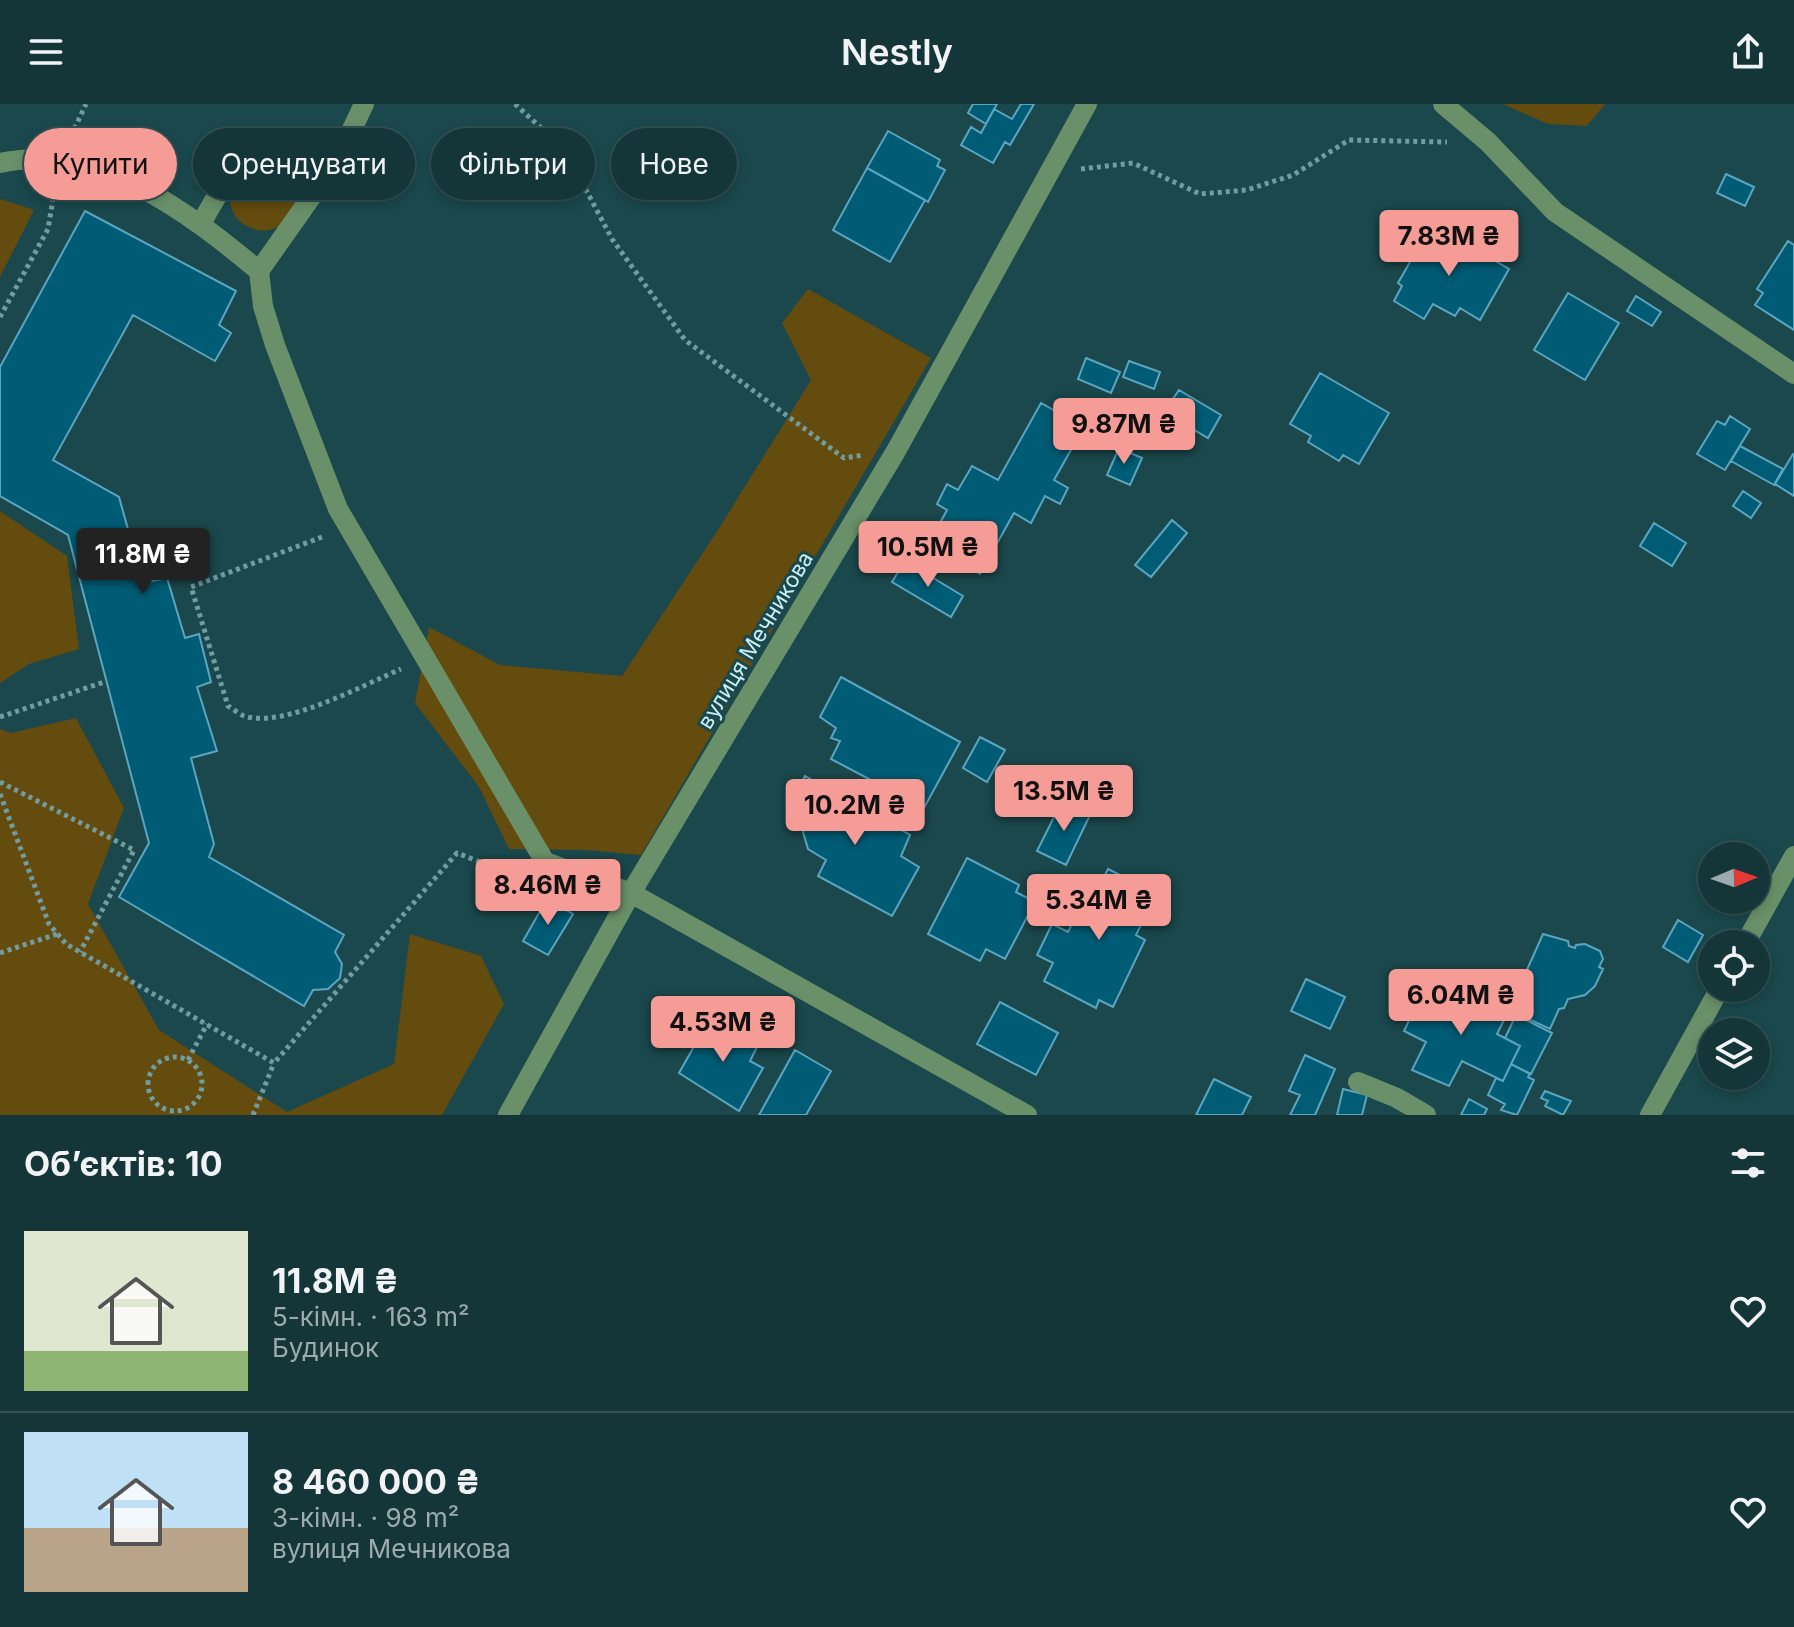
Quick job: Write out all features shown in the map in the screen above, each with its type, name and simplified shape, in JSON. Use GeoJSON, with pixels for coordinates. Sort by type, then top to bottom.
{"type":"FeatureCollection","features":[{"type":"Feature","properties":{"kind":"street"},"geometry":{"type":"LineString","coordinates":[[353,128],[364,104]]}},
{"type":"Feature","properties":{"kind":"street","name":"вулиця Мечникова"},"geometry":{"type":"LineString","coordinates":[[508,1115],[631,893],[896,451],[1087,104]]}},
{"type":"Feature","properties":{"kind":"street"},"geometry":{"type":"LineString","coordinates":[[1443,104],[1488,142],[1555,212],[1794,374]]}},
{"type":"Feature","properties":{"kind":"street"},"geometry":{"type":"LineString","coordinates":[[0,163],[24,161]]}},
{"type":"Feature","properties":{"kind":"street"},"geometry":{"type":"LineString","coordinates":[[160,200],[201,224],[259,271]]}},
{"type":"Feature","properties":{"kind":"street"},"geometry":{"type":"LineString","coordinates":[[201,224],[216,200]]}},
{"type":"Feature","properties":{"kind":"street"},"geometry":{"type":"LineString","coordinates":[[308,200],[259,271],[263,306],[275,345],[338,509],[545,862],[631,893],[1027,1115]]}},
{"type":"Feature","properties":{"kind":"street"},"geometry":{"type":"LineString","coordinates":[[1753,930],[1794,856]]}},
{"type":"Feature","properties":{"kind":"street"},"geometry":{"type":"LineString","coordinates":[[1650,1115],[1712,1002]]}},
{"type":"Feature","properties":{"kind":"street"},"geometry":{"type":"LineString","coordinates":[[1358,1082],[1397,1098],[1426,1115]]}},
{"type":"Feature","properties":{"kind":"path"},"geometry":{"type":"LineString","coordinates":[[75,128],[86,104]]}},
{"type":"Feature","properties":{"kind":"path"},"geometry":{"type":"LineString","coordinates":[[515,104],[565,150],[612,239],[685,340],[844,458],[896,451]]}},
{"type":"Feature","properties":{"kind":"path"},"geometry":{"type":"LineString","coordinates":[[1049,172],[1133,163],[1200,194],[1247,190],[1293,175],[1349,140],[1488,142]]}},
{"type":"Feature","properties":{"kind":"path"},"geometry":{"type":"LineString","coordinates":[[0,317],[48,229],[53,200]]}},
{"type":"Feature","properties":{"kind":"path"},"geometry":{"type":"LineString","coordinates":[[349,527],[191,587],[228,706],[244,716],[271,718],[298,713],[427,659]]}},
{"type":"Feature","properties":{"kind":"path"},"geometry":{"type":"LineString","coordinates":[[0,717],[107,681]]}},
{"type":"Feature","properties":{"kind":"path"},"geometry":{"type":"LineString","coordinates":[[0,782],[134,850],[80,952]]}},
{"type":"Feature","properties":{"kind":"path"},"geometry":{"type":"LineString","coordinates":[[0,794],[49,924],[66,944],[274,1063]]}},
{"type":"Feature","properties":{"kind":"path"},"geometry":{"type":"LineString","coordinates":[[253,1115],[274,1063],[457,853],[526,880],[545,862]]}},
{"type":"Feature","properties":{"kind":"path"},"geometry":{"type":"LineString","coordinates":[[0,953],[57,934]]}},
{"type":"Feature","properties":{"kind":"path"},"geometry":{"type":"LineString","coordinates":[[188,1060],[207,1024]]}},
{"type":"Feature","properties":{"kind":"path"},"geometry":{"type":"LineString","coordinates":[[172,1057],[188,1060],[200,1075],[202,1087],[198,1099],[189,1108],[165,1110],[155,1103],[149,1093],[151,1071],[160,1061],[172,1057]]}},
{"type":"Feature","properties":{"kind":"shaded area"},"geometry":{"type":"Polygon","coordinates":[[[1503,104],[1605,104],[1587,126],[1548,124],[1503,104]]]}},
{"type":"Feature","properties":{"kind":"shaded area"},"geometry":{"type":"Polygon","coordinates":[[[0,199],[34,210],[0,277],[0,199]]]}},
{"type":"Feature","properties":{"kind":"shaded area"},"geometry":{"type":"Polygon","coordinates":[[[230,200],[294,200],[289,217],[278,227],[264,230],[242,223],[232,210],[230,200]]]}},
{"type":"Feature","properties":{"kind":"shaded area"},"geometry":{"type":"Polygon","coordinates":[[[808,289],[931,358],[641,855],[586,850],[509,849],[479,787],[415,703],[429,627],[500,665],[622,676],[811,380],[782,323],[808,289]]]}},
{"type":"Feature","properties":{"kind":"shaded area"},"geometry":{"type":"Polygon","coordinates":[[[0,511],[67,556],[79,649],[29,664],[0,683],[0,511]]]}},
{"type":"Feature","properties":{"kind":"shaded area"},"geometry":{"type":"Polygon","coordinates":[[[76,718],[124,808],[88,904],[159,1030],[287,1112],[394,1064],[410,934],[481,956],[504,1004],[442,1115],[0,1115],[0,729],[11,733],[76,718]]]}},
{"type":"Feature","properties":{"kind":"building"},"geometry":{"type":"Polygon","coordinates":[[[973,104],[997,104],[986,124],[968,113],[973,104]]]}},
{"type":"Feature","properties":{"kind":"building"},"geometry":{"type":"Polygon","coordinates":[[[1021,104],[1034,104],[1010,145],[1005,142],[993,163],[961,145],[971,127],[981,133],[994,109],[1012,119],[1021,104]]]}},
{"type":"Feature","properties":{"kind":"building"},"geometry":{"type":"Polygon","coordinates":[[[888,131],[940,160],[937,166],[945,170],[928,202],[867,168],[888,131]]]}},
{"type":"Feature","properties":{"kind":"building"},"geometry":{"type":"Polygon","coordinates":[[[867,168],[925,200],[890,262],[833,230],[867,168]]]}},
{"type":"Feature","properties":{"kind":"building"},"geometry":{"type":"Polygon","coordinates":[[[1726,174],[1754,187],[1745,206],[1717,193],[1726,174]]]}},
{"type":"Feature","properties":{"kind":"building"},"geometry":{"type":"Polygon","coordinates":[[[85,211],[236,291],[219,325],[231,333],[215,361],[133,315],[53,460],[119,497],[143,583],[167,578],[185,638],[199,634],[211,682],[197,687],[217,751],[191,758],[214,844],[209,857],[344,935],[335,952],[342,964],[340,978],[328,989],[313,990],[304,1006],[119,897],[149,843],[68,535],[0,496],[0,367],[85,211]]]}},
{"type":"Feature","properties":{"kind":"building"},"geometry":{"type":"Polygon","coordinates":[[[1429,229],[1454,244],[1457,238],[1509,269],[1480,320],[1460,308],[1455,316],[1433,304],[1424,319],[1394,301],[1402,286],[1398,283],[1429,229]]]}},
{"type":"Feature","properties":{"kind":"building"},"geometry":{"type":"Polygon","coordinates":[[[1788,241],[1794,245],[1794,330],[1755,305],[1763,293],[1757,289],[1788,241]]]}},
{"type":"Feature","properties":{"kind":"building"},"geometry":{"type":"Polygon","coordinates":[[[1568,293],[1619,323],[1585,380],[1534,350],[1568,293]]]}},
{"type":"Feature","properties":{"kind":"building"},"geometry":{"type":"Polygon","coordinates":[[[1636,296],[1661,312],[1652,326],[1627,311],[1636,296]]]}},
{"type":"Feature","properties":{"kind":"building"},"geometry":{"type":"Polygon","coordinates":[[[1086,358],[1120,372],[1111,393],[1078,379],[1086,358]]]}},
{"type":"Feature","properties":{"kind":"building"},"geometry":{"type":"Polygon","coordinates":[[[1129,361],[1160,372],[1154,389],[1123,377],[1129,361]]]}},
{"type":"Feature","properties":{"kind":"building"},"geometry":{"type":"Polygon","coordinates":[[[1320,373],[1389,413],[1359,464],[1343,455],[1339,461],[1308,442],[1311,436],[1290,424],[1320,373]]]}},
{"type":"Feature","properties":{"kind":"building"},"geometry":{"type":"Polygon","coordinates":[[[1179,390],[1221,415],[1208,438],[1164,412],[1179,390]]]}},
{"type":"Feature","properties":{"kind":"building"},"geometry":{"type":"Polygon","coordinates":[[[1041,403],[1084,427],[1054,480],[1068,488],[1060,504],[1045,496],[1031,523],[1014,513],[980,574],[928,545],[947,510],[937,504],[947,484],[958,490],[972,466],[998,480],[1041,403]]]}},
{"type":"Feature","properties":{"kind":"building"},"geometry":{"type":"Polygon","coordinates":[[[1730,416],[1750,429],[1725,470],[1697,454],[1717,421],[1725,425],[1730,416]]]}},
{"type":"Feature","properties":{"kind":"building"},"geometry":{"type":"Polygon","coordinates":[[[1740,446],[1783,469],[1774,485],[1731,461],[1740,446]]]}},
{"type":"Feature","properties":{"kind":"building"},"geometry":{"type":"Polygon","coordinates":[[[1119,448],[1142,458],[1130,485],[1107,475],[1119,448]]]}},
{"type":"Feature","properties":{"kind":"building"},"geometry":{"type":"Polygon","coordinates":[[[1794,455],[1794,496],[1775,484],[1794,455]]]}},
{"type":"Feature","properties":{"kind":"building"},"geometry":{"type":"Polygon","coordinates":[[[1743,491],[1761,503],[1751,518],[1733,506],[1743,491]]]}},
{"type":"Feature","properties":{"kind":"building"},"geometry":{"type":"Polygon","coordinates":[[[1172,520],[1187,533],[1151,577],[1135,565],[1172,520]]]}},
{"type":"Feature","properties":{"kind":"building"},"geometry":{"type":"Polygon","coordinates":[[[1654,523],[1686,543],[1672,566],[1640,546],[1654,523]]]}},
{"type":"Feature","properties":{"kind":"building"},"geometry":{"type":"Polygon","coordinates":[[[905,561],[963,596],[951,617],[892,582],[905,561]]]}},
{"type":"Feature","properties":{"kind":"building"},"geometry":{"type":"Polygon","coordinates":[[[841,677],[960,742],[924,808],[831,759],[840,741],[831,738],[836,728],[820,717],[841,677]]]}},
{"type":"Feature","properties":{"kind":"building"},"geometry":{"type":"Polygon","coordinates":[[[980,737],[1005,750],[987,782],[963,768],[980,737]]]}},
{"type":"Feature","properties":{"kind":"building"},"geometry":{"type":"Polygon","coordinates":[[[805,776],[910,835],[901,856],[919,867],[892,916],[818,876],[826,860],[808,849],[803,832],[808,821],[787,809],[805,776]]]}},
{"type":"Feature","properties":{"kind":"building"},"geometry":{"type":"Polygon","coordinates":[[[1062,801],[1090,815],[1066,865],[1037,851],[1062,801]]]}},
{"type":"Feature","properties":{"kind":"building"},"geometry":{"type":"Polygon","coordinates":[[[967,858],[1019,885],[1016,892],[1035,902],[1005,959],[986,949],[980,961],[928,934],[967,858]]]}},
{"type":"Feature","properties":{"kind":"building"},"geometry":{"type":"Polygon","coordinates":[[[1108,869],[1156,893],[1136,935],[1145,940],[1113,1007],[1099,1000],[1096,1008],[1044,981],[1053,963],[1037,955],[1052,924],[1068,932],[1092,883],[1099,887],[1108,869]]]}},
{"type":"Feature","properties":{"kind":"building"},"geometry":{"type":"Polygon","coordinates":[[[547,899],[573,914],[548,955],[523,941],[547,899]]]}},
{"type":"Feature","properties":{"kind":"building"},"geometry":{"type":"Polygon","coordinates":[[[1678,920],[1698,932],[1698,944],[1688,962],[1663,947],[1678,920]]]}},
{"type":"Feature","properties":{"kind":"building"},"geometry":{"type":"Polygon","coordinates":[[[1543,934],[1568,941],[1569,946],[1575,948],[1576,945],[1585,944],[1600,951],[1603,959],[1599,967],[1603,969],[1595,986],[1585,995],[1568,999],[1564,1008],[1559,1009],[1550,1029],[1509,1010],[1543,934]]]}},
{"type":"Feature","properties":{"kind":"building"},"geometry":{"type":"Polygon","coordinates":[[[1306,979],[1345,997],[1330,1029],[1291,1011],[1306,979]]]}},
{"type":"Feature","properties":{"kind":"building"},"geometry":{"type":"Polygon","coordinates":[[[1471,989],[1508,1012],[1497,1034],[1520,1046],[1503,1081],[1462,1061],[1449,1086],[1412,1070],[1426,1042],[1404,1031],[1421,995],[1449,1009],[1456,995],[1471,989]]]}},
{"type":"Feature","properties":{"kind":"building"},"geometry":{"type":"Polygon","coordinates":[[[1000,1002],[1058,1033],[1036,1075],[977,1044],[1000,1002]]]}},
{"type":"Feature","properties":{"kind":"building"},"geometry":{"type":"Polygon","coordinates":[[[1516,1015],[1552,1033],[1531,1074],[1511,1064],[1520,1046],[1505,1038],[1516,1015]]]}},
{"type":"Feature","properties":{"kind":"building"},"geometry":{"type":"Polygon","coordinates":[[[709,1020],[725,1029],[728,1023],[749,1035],[746,1041],[757,1047],[750,1061],[763,1068],[739,1111],[679,1073],[709,1020]]]}},
{"type":"Feature","properties":{"kind":"building"},"geometry":{"type":"Polygon","coordinates":[[[795,1050],[831,1071],[806,1115],[759,1115],[795,1050]]]}},
{"type":"Feature","properties":{"kind":"building"},"geometry":{"type":"Polygon","coordinates":[[[1305,1055],[1335,1069],[1315,1115],[1290,1115],[1300,1095],[1289,1091],[1305,1055]]]}},
{"type":"Feature","properties":{"kind":"building"},"geometry":{"type":"Polygon","coordinates":[[[1511,1064],[1530,1074],[1528,1077],[1534,1080],[1517,1115],[1501,1110],[1505,1104],[1488,1095],[1496,1078],[1503,1081],[1511,1064]]]}},
{"type":"Feature","properties":{"kind":"building"},"geometry":{"type":"Polygon","coordinates":[[[1214,1079],[1251,1097],[1242,1115],[1196,1115],[1214,1079]]]}},
{"type":"Feature","properties":{"kind":"building"},"geometry":{"type":"Polygon","coordinates":[[[1343,1089],[1367,1095],[1362,1115],[1337,1115],[1343,1089]]]}},
{"type":"Feature","properties":{"kind":"building"},"geometry":{"type":"Polygon","coordinates":[[[1545,1091],[1571,1101],[1563,1115],[1545,1106],[1548,1101],[1541,1098],[1545,1091]]]}},
{"type":"Feature","properties":{"kind":"building"},"geometry":{"type":"Polygon","coordinates":[[[1469,1099],[1487,1109],[1484,1115],[1461,1115],[1469,1099]]]}}]}
